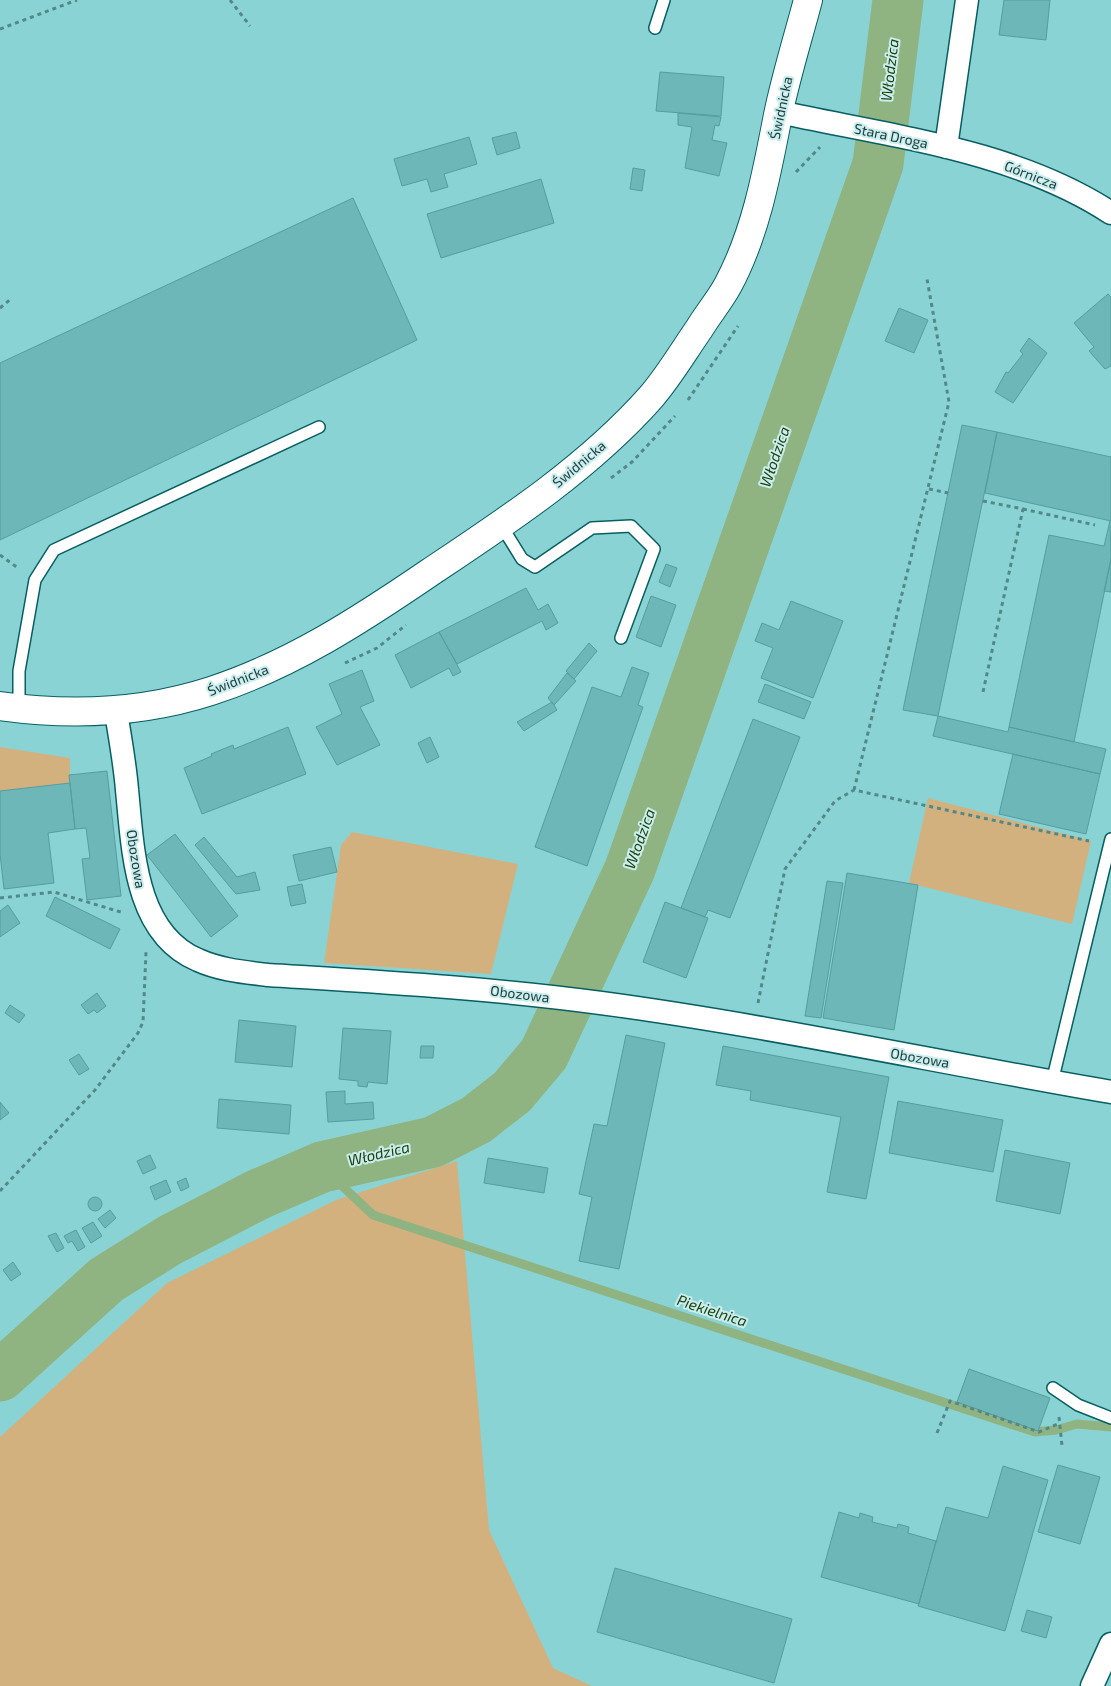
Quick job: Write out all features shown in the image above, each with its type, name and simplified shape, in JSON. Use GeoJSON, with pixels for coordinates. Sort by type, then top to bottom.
{"type":"FeatureCollection","features":[{"type":"Feature","properties":{"kind":"street","name":"Świdnicka"},"geometry":{"type":"LineString","coordinates":[[9,708],[116,712],[174,701],[211,691],[302,653],[366,616],[501,525],[555,485],[621,429],[653,394],[732,276],[746,241],[769,168],[778,112],[808,0]]}},
{"type":"Feature","properties":{"kind":"street","name":"Stara Droga"},"geometry":{"type":"LineString","coordinates":[[778,112],[946,147],[967,0]]}},
{"type":"Feature","properties":{"kind":"street","name":"Górnicza"},"geometry":{"type":"LineString","coordinates":[[946,147],[1037,175],[1084,196],[1111,214]]}},
{"type":"Feature","properties":{"kind":"street","name":"Obozowa"},"geometry":{"type":"LineString","coordinates":[[116,712],[141,894],[154,918],[172,943],[196,960],[230,970],[501,991],[546,998],[600,1003],[1111,1092]]}},
{"type":"Feature","properties":{"kind":"street"},"geometry":{"type":"LineString","coordinates":[[1092,1686],[1111,1644]]}},
{"type":"Feature","properties":{"kind":"lane"},"geometry":{"type":"LineString","coordinates":[[655,28],[664,0]]}},
{"type":"Feature","properties":{"kind":"lane"},"geometry":{"type":"LineString","coordinates":[[9,708],[19,671],[35,580],[54,550],[319,427]]}},
{"type":"Feature","properties":{"kind":"lane"},"geometry":{"type":"LineString","coordinates":[[501,525],[522,559],[535,566],[592,528],[631,526],[654,549],[621,638]]}},
{"type":"Feature","properties":{"kind":"lane"},"geometry":{"type":"LineString","coordinates":[[1052,1082],[1111,839]]}},
{"type":"Feature","properties":{"kind":"lane"},"geometry":{"type":"LineString","coordinates":[[1053,1388],[1078,1405],[1111,1418]]}},
{"type":"Feature","properties":{"kind":"path"},"geometry":{"type":"LineString","coordinates":[[0,29],[78,0]]}},
{"type":"Feature","properties":{"kind":"path"},"geometry":{"type":"LineString","coordinates":[[230,0],[250,26]]}},
{"type":"Feature","properties":{"kind":"path"},"geometry":{"type":"LineString","coordinates":[[854,790],[949,402],[927,279]]}},
{"type":"Feature","properties":{"kind":"path"},"geometry":{"type":"LineString","coordinates":[[0,308],[12,298]]}},
{"type":"Feature","properties":{"kind":"path"},"geometry":{"type":"LineString","coordinates":[[929,489],[948,494]]}},
{"type":"Feature","properties":{"kind":"path"},"geometry":{"type":"LineString","coordinates":[[983,501],[1095,525]]}},
{"type":"Feature","properties":{"kind":"path"},"geometry":{"type":"LineString","coordinates":[[983,692],[1023,510]]}},
{"type":"Feature","properties":{"kind":"path"},"geometry":{"type":"LineString","coordinates":[[752,1028],[785,869],[835,801],[854,790],[1091,841]]}},
{"type":"Feature","properties":{"kind":"path"},"geometry":{"type":"LineString","coordinates":[[0,898],[54,892],[114,911],[154,918]]}},
{"type":"Feature","properties":{"kind":"path"},"geometry":{"type":"LineString","coordinates":[[0,1191],[95,1090],[138,1033],[143,1022],[148,922],[154,918]]}},
{"type":"Feature","properties":{"kind":"path"},"geometry":{"type":"LineString","coordinates":[[937,1434],[950,1401],[1039,1432],[1060,1424]]}},
{"type":"Feature","properties":{"kind":"path"},"geometry":{"type":"LineString","coordinates":[[1058,1410],[1062,1446]]}},
{"type":"Feature","properties":{"kind":"shaded area"},"geometry":{"type":"Polygon","coordinates":[[[0,747],[70,758],[70,783],[0,791],[0,747]]]}},
{"type":"Feature","properties":{"kind":"shaded area"},"geometry":{"type":"Polygon","coordinates":[[[928,798],[1091,841],[1072,924],[909,883],[928,798]]]}},
{"type":"Feature","properties":{"kind":"shaded area"},"geometry":{"type":"Polygon","coordinates":[[[352,832],[518,864],[491,974],[324,963],[341,845],[352,832]]]}},
{"type":"Feature","properties":{"kind":"shaded area"},"geometry":{"type":"Polygon","coordinates":[[[457,1161],[489,1530],[553,1668],[592,1686],[0,1686],[0,1437],[167,1283],[336,1200],[457,1161]]]}},
{"type":"Feature","properties":{"kind":"building"},"geometry":{"type":"Polygon","coordinates":[[[1004,0],[1050,0],[1046,40],[999,35],[1004,0]]]}},
{"type":"Feature","properties":{"kind":"building"},"geometry":{"type":"Polygon","coordinates":[[[660,72],[724,77],[721,116],[656,111],[660,72]]]}},
{"type":"Feature","properties":{"kind":"building"},"geometry":{"type":"Polygon","coordinates":[[[678,113],[721,117],[719,126],[715,125],[712,140],[727,143],[719,176],[685,168],[692,127],[678,125],[678,113]]]}},
{"type":"Feature","properties":{"kind":"building"},"geometry":{"type":"Polygon","coordinates":[[[516,132],[520,148],[497,155],[492,138],[516,132]]]}},
{"type":"Feature","properties":{"kind":"building"},"geometry":{"type":"Polygon","coordinates":[[[469,137],[477,164],[444,174],[448,187],[431,192],[427,179],[402,186],[394,159],[469,137]]]}},
{"type":"Feature","properties":{"kind":"building"},"geometry":{"type":"Polygon","coordinates":[[[633,168],[645,170],[642,191],[630,189],[633,168]]]}},
{"type":"Feature","properties":{"kind":"building"},"geometry":{"type":"Polygon","coordinates":[[[541,179],[554,223],[441,258],[427,214],[541,179]]]}},
{"type":"Feature","properties":{"kind":"building"},"geometry":{"type":"Polygon","coordinates":[[[353,198],[417,340],[0,540],[0,363],[353,198]]]}},
{"type":"Feature","properties":{"kind":"building"},"geometry":{"type":"Polygon","coordinates":[[[1108,294],[1111,297],[1111,366],[1105,369],[1089,351],[1094,347],[1074,323],[1108,294]]]}},
{"type":"Feature","properties":{"kind":"building"},"geometry":{"type":"Polygon","coordinates":[[[899,308],[928,320],[914,353],[885,341],[899,308]]]}},
{"type":"Feature","properties":{"kind":"building"},"geometry":{"type":"Polygon","coordinates":[[[1029,338],[1047,353],[1013,403],[995,392],[1006,372],[1008,373],[1023,354],[1020,351],[1029,338]]]}},
{"type":"Feature","properties":{"kind":"building"},"geometry":{"type":"Polygon","coordinates":[[[962,425],[997,432],[938,716],[903,710],[962,425]]]}},
{"type":"Feature","properties":{"kind":"building"},"geometry":{"type":"Polygon","coordinates":[[[997,432],[1111,457],[1111,521],[985,493],[997,432]]]}},
{"type":"Feature","properties":{"kind":"building"},"geometry":{"type":"Polygon","coordinates":[[[1110,521],[1111,559],[1074,742],[1009,727],[1049,535],[1104,546],[1110,521]]]}},
{"type":"Feature","properties":{"kind":"building"},"geometry":{"type":"Polygon","coordinates":[[[1111,559],[1111,592],[1104,591],[1111,559]]]}},
{"type":"Feature","properties":{"kind":"building"},"geometry":{"type":"Polygon","coordinates":[[[666,564],[677,568],[670,587],[659,582],[666,564]]]}},
{"type":"Feature","properties":{"kind":"building"},"geometry":{"type":"Polygon","coordinates":[[[526,588],[538,610],[548,604],[558,623],[546,630],[542,621],[457,664],[439,632],[526,588]]]}},
{"type":"Feature","properties":{"kind":"building"},"geometry":{"type":"Polygon","coordinates":[[[651,596],[676,605],[661,647],[636,637],[651,596]]]}},
{"type":"Feature","properties":{"kind":"building"},"geometry":{"type":"Polygon","coordinates":[[[791,601],[843,621],[813,698],[761,678],[773,648],[755,641],[762,623],[779,630],[791,601]]]}},
{"type":"Feature","properties":{"kind":"building"},"geometry":{"type":"Polygon","coordinates":[[[439,632],[461,672],[453,676],[449,668],[411,688],[395,655],[439,632]]]}},
{"type":"Feature","properties":{"kind":"building"},"geometry":{"type":"Polygon","coordinates":[[[589,643],[597,651],[574,679],[566,671],[589,643]]]}},
{"type":"Feature","properties":{"kind":"building"},"geometry":{"type":"Polygon","coordinates":[[[632,667],[649,673],[638,705],[643,707],[587,866],[535,847],[592,687],[621,697],[632,667]]]}},
{"type":"Feature","properties":{"kind":"building"},"geometry":{"type":"Polygon","coordinates":[[[362,670],[374,701],[360,707],[380,745],[337,765],[316,727],[342,714],[329,684],[362,670]]]}},
{"type":"Feature","properties":{"kind":"building"},"geometry":{"type":"Polygon","coordinates":[[[567,673],[576,681],[554,705],[548,698],[567,673]]]}},
{"type":"Feature","properties":{"kind":"building"},"geometry":{"type":"Polygon","coordinates":[[[765,684],[811,702],[804,719],[758,702],[765,684]]]}},
{"type":"Feature","properties":{"kind":"building"},"geometry":{"type":"Polygon","coordinates":[[[552,702],[557,710],[524,731],[517,722],[552,702]]]}},
{"type":"Feature","properties":{"kind":"building"},"geometry":{"type":"Polygon","coordinates":[[[938,716],[1008,732],[1009,727],[1106,749],[1100,774],[933,736],[938,716]]]}},
{"type":"Feature","properties":{"kind":"building"},"geometry":{"type":"Polygon","coordinates":[[[753,719],[800,737],[730,918],[708,910],[705,917],[681,908],[753,719]]]}},
{"type":"Feature","properties":{"kind":"building"},"geometry":{"type":"Polygon","coordinates":[[[288,727],[306,774],[202,814],[184,768],[233,745],[234,749],[288,727]]]}},
{"type":"Feature","properties":{"kind":"building"},"geometry":{"type":"Polygon","coordinates":[[[430,737],[439,757],[427,763],[418,743],[430,737]]]}},
{"type":"Feature","properties":{"kind":"building"},"geometry":{"type":"Polygon","coordinates":[[[1013,754],[1100,774],[1086,834],[999,814],[1013,754]]]}},
{"type":"Feature","properties":{"kind":"building"},"geometry":{"type":"Polygon","coordinates":[[[107,771],[121,896],[87,900],[82,859],[90,858],[86,828],[75,829],[69,775],[107,771]]]}},
{"type":"Feature","properties":{"kind":"building"},"geometry":{"type":"Polygon","coordinates":[[[70,783],[75,829],[48,833],[54,883],[4,889],[0,854],[0,791],[70,783]]]}},
{"type":"Feature","properties":{"kind":"building"},"geometry":{"type":"Polygon","coordinates":[[[175,834],[238,916],[211,937],[147,855],[175,834]]]}},
{"type":"Feature","properties":{"kind":"building"},"geometry":{"type":"Polygon","coordinates":[[[204,837],[237,877],[255,872],[260,890],[236,894],[195,845],[204,837]]]}},
{"type":"Feature","properties":{"kind":"building"},"geometry":{"type":"Polygon","coordinates":[[[331,847],[337,872],[299,881],[293,855],[331,847]]]}},
{"type":"Feature","properties":{"kind":"building"},"geometry":{"type":"Polygon","coordinates":[[[847,873],[918,885],[894,1030],[823,1018],[847,873]]]}},
{"type":"Feature","properties":{"kind":"building"},"geometry":{"type":"Polygon","coordinates":[[[827,881],[843,883],[821,1018],[805,1016],[827,881]]]}},
{"type":"Feature","properties":{"kind":"building"},"geometry":{"type":"Polygon","coordinates":[[[302,884],[306,903],[291,906],[287,887],[302,884]]]}},
{"type":"Feature","properties":{"kind":"building"},"geometry":{"type":"Polygon","coordinates":[[[55,897],[120,929],[110,949],[46,916],[55,897]]]}},
{"type":"Feature","properties":{"kind":"building"},"geometry":{"type":"Polygon","coordinates":[[[665,902],[708,918],[686,978],[643,962],[665,902]]]}},
{"type":"Feature","properties":{"kind":"building"},"geometry":{"type":"Polygon","coordinates":[[[8,905],[20,923],[0,937],[0,911],[8,905]]]}},
{"type":"Feature","properties":{"kind":"building"},"geometry":{"type":"Polygon","coordinates":[[[97,993],[106,1006],[97,1013],[94,1010],[88,1014],[81,1005],[97,993]]]}},
{"type":"Feature","properties":{"kind":"building"},"geometry":{"type":"Polygon","coordinates":[[[10,1005],[25,1015],[19,1023],[5,1013],[10,1005]]]}},
{"type":"Feature","properties":{"kind":"building"},"geometry":{"type":"Polygon","coordinates":[[[239,1020],[296,1026],[292,1067],[235,1062],[239,1020]]]}},
{"type":"Feature","properties":{"kind":"building"},"geometry":{"type":"Polygon","coordinates":[[[343,1028],[391,1031],[387,1084],[368,1082],[367,1087],[358,1086],[358,1081],[339,1079],[343,1028]]]}},
{"type":"Feature","properties":{"kind":"building"},"geometry":{"type":"Polygon","coordinates":[[[626,1035],[665,1043],[619,1269],[579,1261],[592,1197],[579,1194],[594,1124],[607,1126],[626,1035]]]}},
{"type":"Feature","properties":{"kind":"building"},"geometry":{"type":"Polygon","coordinates":[[[421,1046],[434,1046],[433,1058],[420,1058],[421,1046]]]}},
{"type":"Feature","properties":{"kind":"building"},"geometry":{"type":"Polygon","coordinates":[[[723,1046],[889,1077],[866,1199],[827,1192],[841,1117],[750,1100],[751,1091],[716,1085],[723,1046]]]}},
{"type":"Feature","properties":{"kind":"building"},"geometry":{"type":"Polygon","coordinates":[[[79,1054],[89,1069],[79,1075],[69,1060],[79,1054]]]}},
{"type":"Feature","properties":{"kind":"building"},"geometry":{"type":"Polygon","coordinates":[[[345,1091],[345,1104],[373,1102],[374,1119],[328,1122],[326,1092],[345,1091]]]}},
{"type":"Feature","properties":{"kind":"building"},"geometry":{"type":"Polygon","coordinates":[[[219,1099],[291,1105],[289,1134],[217,1128],[219,1099]]]}},
{"type":"Feature","properties":{"kind":"building"},"geometry":{"type":"Polygon","coordinates":[[[898,1101],[1003,1120],[993,1172],[889,1153],[898,1101]]]}},
{"type":"Feature","properties":{"kind":"building"},"geometry":{"type":"Polygon","coordinates":[[[0,1102],[9,1113],[0,1120],[0,1102]]]}},
{"type":"Feature","properties":{"kind":"building"},"geometry":{"type":"Polygon","coordinates":[[[1005,1150],[1070,1163],[1060,1214],[996,1201],[1005,1150]]]}},
{"type":"Feature","properties":{"kind":"building"},"geometry":{"type":"Polygon","coordinates":[[[150,1155],[156,1168],[143,1174],[137,1161],[150,1155]]]}},
{"type":"Feature","properties":{"kind":"building"},"geometry":{"type":"Polygon","coordinates":[[[488,1158],[548,1168],[544,1193],[484,1183],[488,1158]]]}},
{"type":"Feature","properties":{"kind":"building"},"geometry":{"type":"Polygon","coordinates":[[[186,1178],[189,1187],[181,1191],[177,1182],[186,1178]]]}},
{"type":"Feature","properties":{"kind":"building"},"geometry":{"type":"Polygon","coordinates":[[[166,1180],[171,1192],[155,1200],[150,1187],[166,1180]]]}},
{"type":"Feature","properties":{"kind":"building"},"geometry":{"type":"Polygon","coordinates":[[[92,1197],[98,1197],[102,1204],[98,1211],[92,1211],[88,1207],[88,1201],[92,1197]]]}},
{"type":"Feature","properties":{"kind":"building"},"geometry":{"type":"Polygon","coordinates":[[[110,1210],[116,1218],[105,1228],[98,1219],[110,1210]]]}},
{"type":"Feature","properties":{"kind":"building"},"geometry":{"type":"Polygon","coordinates":[[[93,1222],[102,1236],[91,1243],[82,1228],[93,1222]]]}},
{"type":"Feature","properties":{"kind":"building"},"geometry":{"type":"Polygon","coordinates":[[[76,1230],[85,1247],[78,1251],[72,1241],[68,1243],[64,1236],[76,1230]]]}},
{"type":"Feature","properties":{"kind":"building"},"geometry":{"type":"Polygon","coordinates":[[[56,1233],[64,1248],[57,1252],[48,1236],[56,1233]]]}},
{"type":"Feature","properties":{"kind":"building"},"geometry":{"type":"Polygon","coordinates":[[[13,1262],[21,1274],[11,1281],[3,1270],[13,1262]]]}},
{"type":"Feature","properties":{"kind":"building"},"geometry":{"type":"Polygon","coordinates":[[[969,1369],[1050,1398],[1038,1431],[957,1402],[969,1369]]]}},
{"type":"Feature","properties":{"kind":"building"},"geometry":{"type":"Polygon","coordinates":[[[1058,1465],[1100,1477],[1080,1544],[1038,1532],[1058,1465]]]}},
{"type":"Feature","properties":{"kind":"building"},"geometry":{"type":"Polygon","coordinates":[[[1003,1466],[1048,1480],[1005,1631],[918,1606],[946,1507],[988,1518],[1003,1466]]]}},
{"type":"Feature","properties":{"kind":"building"},"geometry":{"type":"Polygon","coordinates":[[[839,1512],[859,1518],[860,1513],[873,1517],[872,1522],[897,1528],[898,1524],[909,1527],[908,1533],[936,1541],[919,1604],[821,1577],[839,1512]]]}},
{"type":"Feature","properties":{"kind":"building"},"geometry":{"type":"Polygon","coordinates":[[[615,1568],[792,1619],[774,1683],[597,1632],[615,1568]]]}},
{"type":"Feature","properties":{"kind":"building"},"geometry":{"type":"Polygon","coordinates":[[[1027,1610],[1052,1617],[1046,1638],[1021,1631],[1027,1610]]]}},
{"type":"Feature","properties":{"kind":"waterway","name":"Włodzica"},"geometry":{"type":"LineString","coordinates":[[0,1376],[106,1280],[170,1240],[259,1194],[322,1167],[433,1142],[476,1120],[512,1092],[544,1054],[630,869],[878,164],[898,0]]}},
{"type":"Feature","properties":{"kind":"waterway","name":"Piekielnica"},"geometry":{"type":"LineString","coordinates":[[322,1167],[373,1215],[1035,1432],[1056,1430],[1077,1424],[1111,1427]]}}]}
